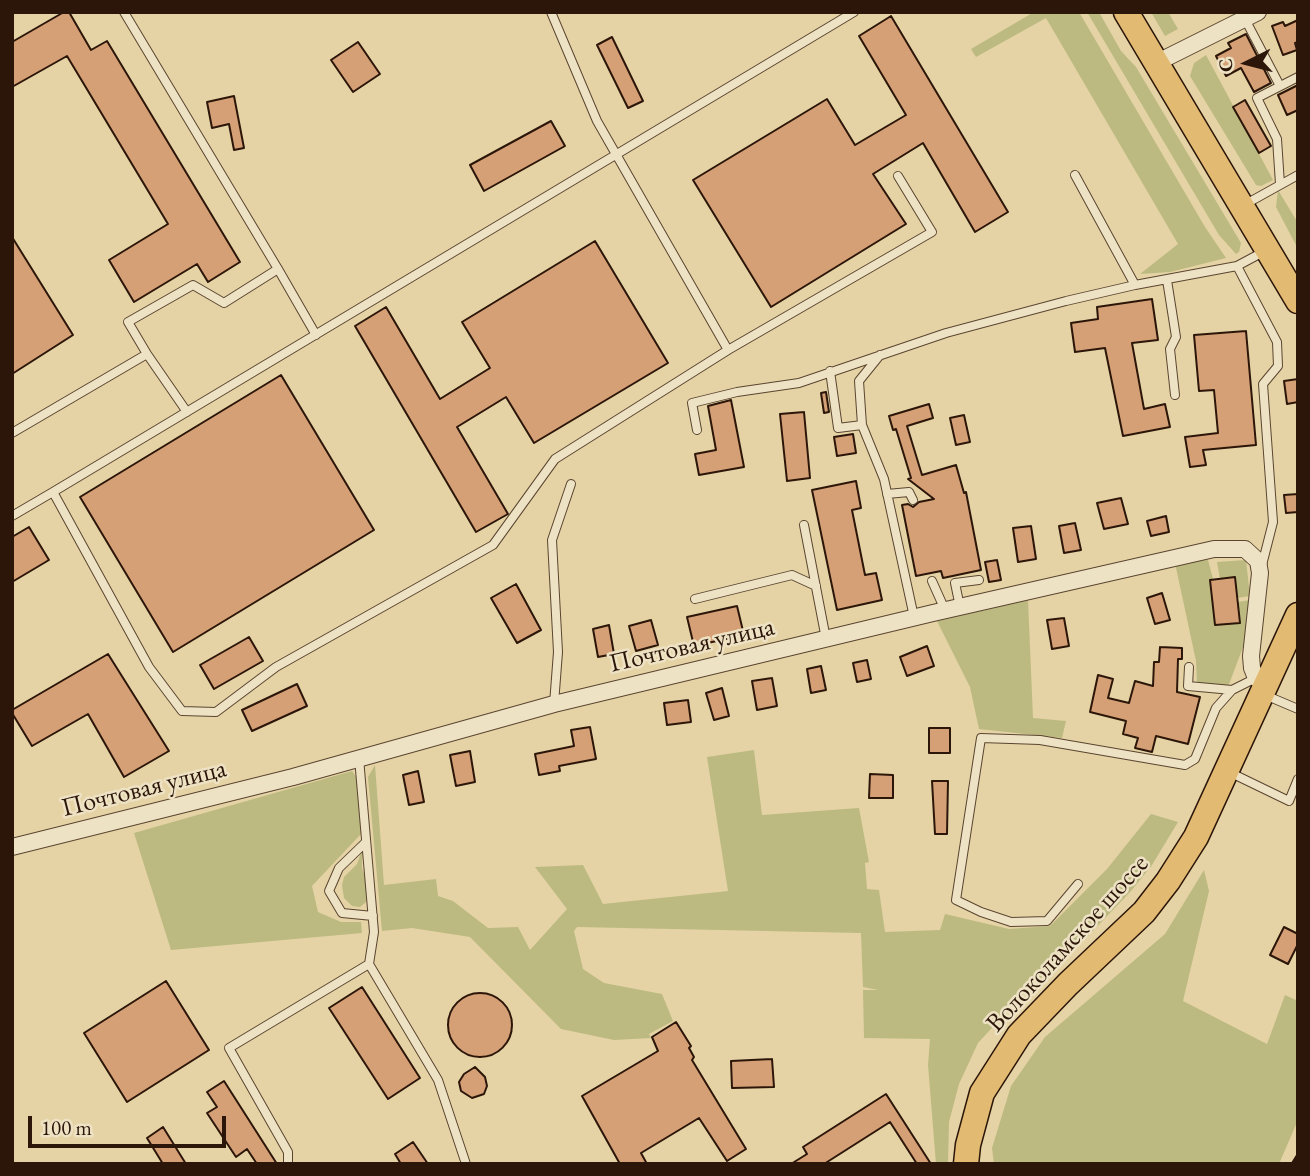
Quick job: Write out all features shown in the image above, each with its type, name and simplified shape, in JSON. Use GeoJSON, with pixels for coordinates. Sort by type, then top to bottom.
{"type":"FeatureCollection","features":[{"type":"Feature","properties":{"kind":"main road"},"geometry":{"type":"LineString","coordinates":[[1126,12],[1298,300]]}},
{"type":"Feature","properties":{"kind":"main road","name":"Волоколамское шоссе"},"geometry":{"type":"LineString","coordinates":[[966,1164],[968,1145],[982,1093],[1019,1035],[1144,912],[1196,837],[1227,771],[1261,685],[1298,615]]}},
{"type":"Feature","properties":{"kind":"street"},"geometry":{"type":"LineString","coordinates":[[1156,63],[1252,16]]}},
{"type":"Feature","properties":{"kind":"street","name":"Почтовая улица"},"geometry":{"type":"LineString","coordinates":[[12,847],[359,758],[554,704],[952,608],[1214,549],[1245,549],[1258,561],[1260,573]]}},
{"type":"Feature","properties":{"kind":"street"},"geometry":{"type":"LineString","coordinates":[[1260,573],[1251,656],[1252,668],[1261,685]]}},
{"type":"Feature","properties":{"kind":"lane"},"geometry":{"type":"LineString","coordinates":[[124,12],[316,335]]}},
{"type":"Feature","properties":{"kind":"lane"},"geometry":{"type":"LineString","coordinates":[[551,12],[597,121],[728,350]]}},
{"type":"Feature","properties":{"kind":"lane"},"geometry":{"type":"LineString","coordinates":[[12,516],[853,12]]}},
{"type":"Feature","properties":{"kind":"lane"},"geometry":{"type":"LineString","coordinates":[[1252,16],[1280,86]]}},
{"type":"Feature","properties":{"kind":"lane"},"geometry":{"type":"LineString","coordinates":[[1280,184],[1277,139],[1257,97],[1298,77]]}},
{"type":"Feature","properties":{"kind":"lane"},"geometry":{"type":"LineString","coordinates":[[1075,175],[1135,285]]}},
{"type":"Feature","properties":{"kind":"lane"},"geometry":{"type":"LineString","coordinates":[[1242,206],[1298,175]]}},
{"type":"Feature","properties":{"kind":"lane"},"geometry":{"type":"LineString","coordinates":[[53,492],[149,667],[165,689],[182,711],[216,712],[276,667],[493,545],[555,459],[728,350],[932,232],[898,176]]}},
{"type":"Feature","properties":{"kind":"lane"},"geometry":{"type":"LineString","coordinates":[[697,430],[692,403],[737,391],[799,383],[946,333],[1135,285],[1237,267],[1267,249]]}},
{"type":"Feature","properties":{"kind":"lane"},"geometry":{"type":"LineString","coordinates":[[1237,267],[1277,342],[1278,366],[1263,384],[1273,522],[1260,573]]}},
{"type":"Feature","properties":{"kind":"lane"},"geometry":{"type":"LineString","coordinates":[[187,412],[128,322],[193,285],[224,303],[278,269]]}},
{"type":"Feature","properties":{"kind":"lane"},"geometry":{"type":"LineString","coordinates":[[1167,280],[1176,337],[1170,349],[1175,395]]}},
{"type":"Feature","properties":{"kind":"lane"},"geometry":{"type":"LineString","coordinates":[[882,353],[859,381],[862,425],[884,479],[914,617]]}},
{"type":"Feature","properties":{"kind":"lane"},"geometry":{"type":"LineString","coordinates":[[12,433],[147,354]]}},
{"type":"Feature","properties":{"kind":"lane"},"geometry":{"type":"LineString","coordinates":[[830,371],[838,428],[862,425]]}},
{"type":"Feature","properties":{"kind":"lane"},"geometry":{"type":"LineString","coordinates":[[554,704],[558,652],[552,540],[571,484]]}},
{"type":"Feature","properties":{"kind":"lane"},"geometry":{"type":"LineString","coordinates":[[887,494],[909,492],[913,500]]}},
{"type":"Feature","properties":{"kind":"lane"},"geometry":{"type":"LineString","coordinates":[[804,525],[826,639]]}},
{"type":"Feature","properties":{"kind":"lane"},"geometry":{"type":"LineString","coordinates":[[695,599],[793,575],[816,586]]}},
{"type":"Feature","properties":{"kind":"lane"},"geometry":{"type":"LineString","coordinates":[[952,608],[956,583],[979,580]]}},
{"type":"Feature","properties":{"kind":"lane"},"geometry":{"type":"LineString","coordinates":[[932,581],[952,608]]}},
{"type":"Feature","properties":{"kind":"lane"},"geometry":{"type":"LineString","coordinates":[[1189,667],[1188,686],[1232,690],[1261,685],[1298,709]]}},
{"type":"Feature","properties":{"kind":"lane"},"geometry":{"type":"LineString","coordinates":[[1078,884],[1046,921],[1011,922],[956,900],[981,738],[1040,740],[1185,765],[1195,759],[1216,708],[1232,690]]}},
{"type":"Feature","properties":{"kind":"lane"},"geometry":{"type":"LineString","coordinates":[[359,758],[374,932],[369,964],[438,1080],[466,1164]]}},
{"type":"Feature","properties":{"kind":"lane"},"geometry":{"type":"LineString","coordinates":[[1227,771],[1289,801],[1298,779]]}},
{"type":"Feature","properties":{"kind":"lane"},"geometry":{"type":"LineString","coordinates":[[366,842],[339,868],[329,891],[342,913],[373,916]]}},
{"type":"Feature","properties":{"kind":"lane"},"geometry":{"type":"LineString","coordinates":[[288,1164],[288,1152],[229,1048],[369,964]]}},
{"type":"Feature","properties":{"kind":"shaded area"},"geometry":{"type":"Polygon","coordinates":[[[1034,12],[1079,12],[1205,227],[1226,258],[1170,272],[1140,274],[1178,244],[1046,18],[976,57],[971,49],[1034,12]]]}},
{"type":"Feature","properties":{"kind":"shaded area"},"geometry":{"type":"Polygon","coordinates":[[[1087,12],[1099,12],[1121,51],[1136,67],[1241,243],[1236,254],[1219,235],[1087,12]]]}},
{"type":"Feature","properties":{"kind":"shaded area"},"geometry":{"type":"Polygon","coordinates":[[[1151,12],[1168,12],[1178,29],[1165,36],[1151,12]]]}},
{"type":"Feature","properties":{"kind":"shaded area"},"geometry":{"type":"Polygon","coordinates":[[[1206,55],[1273,180],[1261,186],[1256,185],[1190,76],[1194,63],[1206,55]]]}},
{"type":"Feature","properties":{"kind":"shaded area"},"geometry":{"type":"Polygon","coordinates":[[[1278,190],[1298,223],[1298,249],[1276,207],[1278,190]]]}},
{"type":"Feature","properties":{"kind":"shaded area"},"geometry":{"type":"Polygon","coordinates":[[[1208,560],[1213,579],[1210,580],[1215,625],[1240,623],[1238,602],[1250,600],[1246,639],[1228,687],[1197,683],[1196,661],[1175,563],[1208,560]]]}},
{"type":"Feature","properties":{"kind":"shaded area"},"geometry":{"type":"Polygon","coordinates":[[[1246,560],[1250,596],[1237,598],[1235,577],[1220,579],[1217,562],[1246,560]]]}},
{"type":"Feature","properties":{"kind":"shaded area"},"geometry":{"type":"Polygon","coordinates":[[[1028,600],[1033,718],[1066,721],[1062,738],[979,729],[970,687],[937,621],[1028,600]]]}},
{"type":"Feature","properties":{"kind":"shaded area"},"geometry":{"type":"Polygon","coordinates":[[[754,750],[762,815],[859,808],[869,862],[865,863],[867,889],[879,890],[885,932],[940,930],[945,914],[1009,929],[1050,926],[1107,869],[1151,814],[1178,822],[1152,865],[1131,891],[1087,937],[1022,995],[978,1043],[959,1084],[949,1122],[948,1164],[936,1164],[928,1065],[930,1039],[864,1038],[863,990],[878,990],[863,987],[861,933],[577,927],[574,931],[583,969],[604,983],[662,994],[673,1021],[649,1034],[651,1038],[614,1040],[561,1029],[470,937],[412,928],[382,931],[368,777],[375,765],[384,885],[436,879],[438,896],[453,901],[488,928],[518,927],[530,950],[567,909],[535,867],[583,865],[603,904],[728,891],[707,757],[754,750]]]}},
{"type":"Feature","properties":{"kind":"shaded area"},"geometry":{"type":"Polygon","coordinates":[[[352,771],[357,778],[361,834],[312,886],[318,912],[341,922],[361,922],[362,933],[171,950],[134,833],[352,771]]]}},
{"type":"Feature","properties":{"kind":"shaded area"},"geometry":{"type":"Polygon","coordinates":[[[362,850],[362,868],[368,896],[360,907],[352,906],[344,898],[342,885],[344,877],[357,864],[362,850]]]}},
{"type":"Feature","properties":{"kind":"shaded area"},"geometry":{"type":"Polygon","coordinates":[[[1204,870],[1209,891],[1183,1001],[1267,1044],[1285,995],[1298,1001],[1298,1120],[1279,1164],[994,1164],[992,1148],[1011,1086],[1045,1037],[1165,934],[1204,870]]]}},
{"type":"Feature","properties":{"kind":"building"},"geometry":{"type":"Polygon","coordinates":[[[64,12],[69,12],[91,50],[107,41],[240,262],[208,282],[197,264],[134,302],[109,260],[168,224],[67,56],[12,87],[12,42],[64,12]]]}},
{"type":"Feature","properties":{"kind":"building"},"geometry":{"type":"Polygon","coordinates":[[[891,16],[1008,212],[975,232],[923,143],[873,174],[906,224],[771,307],[693,180],[827,99],[855,145],[906,115],[859,36],[891,16]]]}},
{"type":"Feature","properties":{"kind":"building"},"geometry":{"type":"Polygon","coordinates":[[[1298,20],[1298,42],[1295,43],[1297,50],[1283,55],[1272,26],[1283,22],[1285,26],[1298,20]]]}},
{"type":"Feature","properties":{"kind":"building"},"geometry":{"type":"Polygon","coordinates":[[[1246,34],[1271,83],[1254,92],[1241,68],[1226,76],[1216,56],[1231,48],[1228,43],[1246,34]]]}},
{"type":"Feature","properties":{"kind":"building"},"geometry":{"type":"Polygon","coordinates":[[[612,37],[643,101],[628,108],[597,45],[612,37]]]}},
{"type":"Feature","properties":{"kind":"building"},"geometry":{"type":"Polygon","coordinates":[[[358,42],[380,74],[353,92],[331,60],[358,42]]]}},
{"type":"Feature","properties":{"kind":"building"},"geometry":{"type":"Polygon","coordinates":[[[1298,85],[1298,110],[1287,115],[1278,95],[1298,85]]]}},
{"type":"Feature","properties":{"kind":"building"},"geometry":{"type":"Polygon","coordinates":[[[234,96],[244,148],[234,150],[229,124],[212,128],[207,102],[234,96]]]}},
{"type":"Feature","properties":{"kind":"building"},"geometry":{"type":"Polygon","coordinates":[[[1245,100],[1271,146],[1259,153],[1233,107],[1245,100]]]}},
{"type":"Feature","properties":{"kind":"building"},"geometry":{"type":"Polygon","coordinates":[[[551,121],[565,146],[484,191],[470,165],[551,121]]]}},
{"type":"Feature","properties":{"kind":"building"},"geometry":{"type":"Polygon","coordinates":[[[12,237],[73,335],[12,374],[12,237]]]}},
{"type":"Feature","properties":{"kind":"building"},"geometry":{"type":"Polygon","coordinates":[[[595,241],[668,363],[534,443],[506,397],[457,427],[508,514],[476,532],[355,326],[386,307],[440,399],[490,368],[462,322],[595,241]]]}},
{"type":"Feature","properties":{"kind":"building"},"geometry":{"type":"Polygon","coordinates":[[[1152,299],[1158,340],[1132,343],[1144,409],[1165,404],[1170,427],[1123,436],[1105,348],[1075,352],[1071,323],[1098,319],[1097,307],[1152,299]]]}},
{"type":"Feature","properties":{"kind":"building"},"geometry":{"type":"Polygon","coordinates":[[[1246,331],[1256,445],[1203,450],[1206,465],[1190,467],[1185,437],[1218,433],[1214,390],[1199,391],[1194,335],[1246,331]]]}},
{"type":"Feature","properties":{"kind":"building"},"geometry":{"type":"Polygon","coordinates":[[[281,375],[374,530],[173,652],[80,497],[281,375]]]}},
{"type":"Feature","properties":{"kind":"building"},"geometry":{"type":"Polygon","coordinates":[[[1298,379],[1298,402],[1287,404],[1284,381],[1298,379]]]}},
{"type":"Feature","properties":{"kind":"building"},"geometry":{"type":"Polygon","coordinates":[[[826,392],[829,412],[824,413],[821,393],[826,392]]]}},
{"type":"Feature","properties":{"kind":"building"},"geometry":{"type":"Polygon","coordinates":[[[731,400],[744,467],[699,475],[695,454],[716,450],[708,406],[731,400]]]}},
{"type":"Feature","properties":{"kind":"building"},"geometry":{"type":"Polygon","coordinates":[[[929,404],[933,418],[907,426],[922,475],[956,465],[964,493],[966,492],[981,570],[943,578],[941,571],[916,576],[902,505],[913,507],[919,502],[934,499],[908,479],[911,478],[896,429],[893,430],[889,416],[929,404]]]}},
{"type":"Feature","properties":{"kind":"building"},"geometry":{"type":"Polygon","coordinates":[[[804,412],[810,478],[787,481],[780,414],[804,412]]]}},
{"type":"Feature","properties":{"kind":"building"},"geometry":{"type":"Polygon","coordinates":[[[964,415],[970,442],[956,445],[950,418],[964,415]]]}},
{"type":"Feature","properties":{"kind":"building"},"geometry":{"type":"Polygon","coordinates":[[[853,434],[856,453],[837,456],[834,437],[853,434]]]}},
{"type":"Feature","properties":{"kind":"building"},"geometry":{"type":"Polygon","coordinates":[[[856,481],[861,508],[852,510],[865,575],[876,573],[882,600],[837,610],[812,490],[856,481]]]}},
{"type":"Feature","properties":{"kind":"building"},"geometry":{"type":"Polygon","coordinates":[[[1298,494],[1298,512],[1286,513],[1284,495],[1298,494]]]}},
{"type":"Feature","properties":{"kind":"building"},"geometry":{"type":"Polygon","coordinates":[[[1121,498],[1128,524],[1104,529],[1097,503],[1121,498]]]}},
{"type":"Feature","properties":{"kind":"building"},"geometry":{"type":"Polygon","coordinates":[[[1166,516],[1169,532],[1151,536],[1147,521],[1166,516]]]}},
{"type":"Feature","properties":{"kind":"building"},"geometry":{"type":"Polygon","coordinates":[[[1075,523],[1081,550],[1064,553],[1059,526],[1075,523]]]}},
{"type":"Feature","properties":{"kind":"building"},"geometry":{"type":"Polygon","coordinates":[[[1031,526],[1036,559],[1018,562],[1013,528],[1031,526]]]}},
{"type":"Feature","properties":{"kind":"building"},"geometry":{"type":"Polygon","coordinates":[[[29,527],[49,560],[12,582],[12,537],[29,527]]]}},
{"type":"Feature","properties":{"kind":"building"},"geometry":{"type":"Polygon","coordinates":[[[997,560],[1001,580],[989,582],[985,562],[997,560]]]}},
{"type":"Feature","properties":{"kind":"building"},"geometry":{"type":"Polygon","coordinates":[[[1235,577],[1240,623],[1215,625],[1210,580],[1235,577]]]}},
{"type":"Feature","properties":{"kind":"building"},"geometry":{"type":"Polygon","coordinates":[[[516,584],[541,630],[517,643],[491,598],[516,584]]]}},
{"type":"Feature","properties":{"kind":"building"},"geometry":{"type":"Polygon","coordinates":[[[1162,593],[1170,620],[1155,624],[1147,598],[1162,593]]]}},
{"type":"Feature","properties":{"kind":"building"},"geometry":{"type":"Polygon","coordinates":[[[737,606],[744,635],[694,646],[687,617],[737,606]]]}},
{"type":"Feature","properties":{"kind":"building"},"geometry":{"type":"Polygon","coordinates":[[[1064,618],[1069,646],[1052,649],[1047,620],[1064,618]]]}},
{"type":"Feature","properties":{"kind":"building"},"geometry":{"type":"Polygon","coordinates":[[[651,620],[658,645],[636,651],[629,626],[651,620]]]}},
{"type":"Feature","properties":{"kind":"building"},"geometry":{"type":"Polygon","coordinates":[[[609,625],[614,654],[598,657],[593,629],[609,625]]]}},
{"type":"Feature","properties":{"kind":"building"},"geometry":{"type":"Polygon","coordinates":[[[249,637],[263,661],[214,689],[200,665],[249,637]]]}},
{"type":"Feature","properties":{"kind":"building"},"geometry":{"type":"Polygon","coordinates":[[[927,646],[934,666],[907,676],[900,657],[927,646]]]}},
{"type":"Feature","properties":{"kind":"building"},"geometry":{"type":"Polygon","coordinates":[[[1160,647],[1182,648],[1182,659],[1178,659],[1177,692],[1200,697],[1188,744],[1156,736],[1152,752],[1135,748],[1138,738],[1123,734],[1126,721],[1090,712],[1098,675],[1113,679],[1108,698],[1129,703],[1135,681],[1153,686],[1154,662],[1159,662],[1160,647]]]}},
{"type":"Feature","properties":{"kind":"building"},"geometry":{"type":"Polygon","coordinates":[[[108,654],[169,751],[124,777],[88,714],[32,746],[12,713],[12,710],[108,654]]]}},
{"type":"Feature","properties":{"kind":"building"},"geometry":{"type":"Polygon","coordinates":[[[867,660],[871,679],[857,682],[853,663],[867,660]]]}},
{"type":"Feature","properties":{"kind":"building"},"geometry":{"type":"Polygon","coordinates":[[[821,666],[826,690],[811,693],[807,669],[821,666]]]}},
{"type":"Feature","properties":{"kind":"building"},"geometry":{"type":"Polygon","coordinates":[[[772,678],[777,706],[757,710],[752,681],[772,678]]]}},
{"type":"Feature","properties":{"kind":"building"},"geometry":{"type":"Polygon","coordinates":[[[297,684],[307,706],[252,731],[242,710],[297,684]]]}},
{"type":"Feature","properties":{"kind":"building"},"geometry":{"type":"Polygon","coordinates":[[[722,688],[729,716],[714,720],[706,693],[722,688]]]}},
{"type":"Feature","properties":{"kind":"building"},"geometry":{"type":"Polygon","coordinates":[[[688,700],[691,722],[667,725],[664,703],[688,700]]]}},
{"type":"Feature","properties":{"kind":"building"},"geometry":{"type":"Polygon","coordinates":[[[590,727],[596,759],[559,766],[560,771],[539,775],[535,754],[574,746],[571,730],[590,727]]]}},
{"type":"Feature","properties":{"kind":"building"},"geometry":{"type":"Polygon","coordinates":[[[929,728],[950,728],[950,753],[929,753],[929,728]]]}},
{"type":"Feature","properties":{"kind":"building"},"geometry":{"type":"Polygon","coordinates":[[[470,751],[475,782],[456,786],[450,755],[470,751]]]}},
{"type":"Feature","properties":{"kind":"building"},"geometry":{"type":"Polygon","coordinates":[[[418,771],[424,802],[409,805],[403,775],[418,771]]]}},
{"type":"Feature","properties":{"kind":"building"},"geometry":{"type":"Polygon","coordinates":[[[870,774],[893,775],[893,798],[869,798],[870,774]]]}},
{"type":"Feature","properties":{"kind":"building"},"geometry":{"type":"Polygon","coordinates":[[[932,781],[948,781],[947,834],[935,834],[932,781]]]}},
{"type":"Feature","properties":{"kind":"building"},"geometry":{"type":"Polygon","coordinates":[[[1284,927],[1298,934],[1298,944],[1288,964],[1270,955],[1284,927]]]}},
{"type":"Feature","properties":{"kind":"building"},"geometry":{"type":"Polygon","coordinates":[[[166,981],[209,1050],[127,1102],[84,1033],[166,981]]]}},
{"type":"Feature","properties":{"kind":"building"},"geometry":{"type":"Polygon","coordinates":[[[362,987],[420,1078],[388,1099],[329,1008],[362,987]]]}},
{"type":"Feature","properties":{"kind":"building"},"geometry":{"type":"Polygon","coordinates":[[[474,993],[486,993],[503,1002],[510,1013],[510,1037],[503,1048],[486,1057],[474,1057],[462,1052],[453,1043],[448,1031],[448,1019],[453,1007],[462,998],[474,993]]]}},
{"type":"Feature","properties":{"kind":"building"},"geometry":{"type":"Polygon","coordinates":[[[676,1022],[691,1046],[689,1048],[694,1057],[692,1060],[746,1149],[727,1161],[699,1118],[641,1153],[647,1164],[620,1164],[582,1096],[658,1051],[652,1037],[676,1022]]]}},
{"type":"Feature","properties":{"kind":"building"},"geometry":{"type":"Polygon","coordinates":[[[772,1059],[774,1087],[732,1088],[731,1061],[772,1059]]]}},
{"type":"Feature","properties":{"kind":"building"},"geometry":{"type":"Polygon","coordinates":[[[475,1067],[485,1077],[487,1086],[484,1094],[472,1098],[461,1091],[459,1082],[464,1074],[475,1067]]]}},
{"type":"Feature","properties":{"kind":"building"},"geometry":{"type":"Polygon","coordinates":[[[224,1081],[277,1164],[257,1164],[247,1149],[236,1157],[207,1113],[217,1107],[207,1092],[224,1081]]]}},
{"type":"Feature","properties":{"kind":"building"},"geometry":{"type":"Polygon","coordinates":[[[886,1094],[931,1164],[917,1164],[890,1122],[824,1164],[791,1164],[807,1154],[803,1147],[886,1094]]]}},
{"type":"Feature","properties":{"kind":"building"},"geometry":{"type":"Polygon","coordinates":[[[163,1127],[186,1164],[163,1164],[147,1138],[163,1127]]]}},
{"type":"Feature","properties":{"kind":"building"},"geometry":{"type":"Polygon","coordinates":[[[413,1142],[428,1164],[401,1164],[395,1154],[413,1142]]]}},
{"type":"Feature","properties":{"kind":"railway"},"geometry":{"type":"LineString","coordinates":[[1293,1164],[1298,1156]]}}]}
